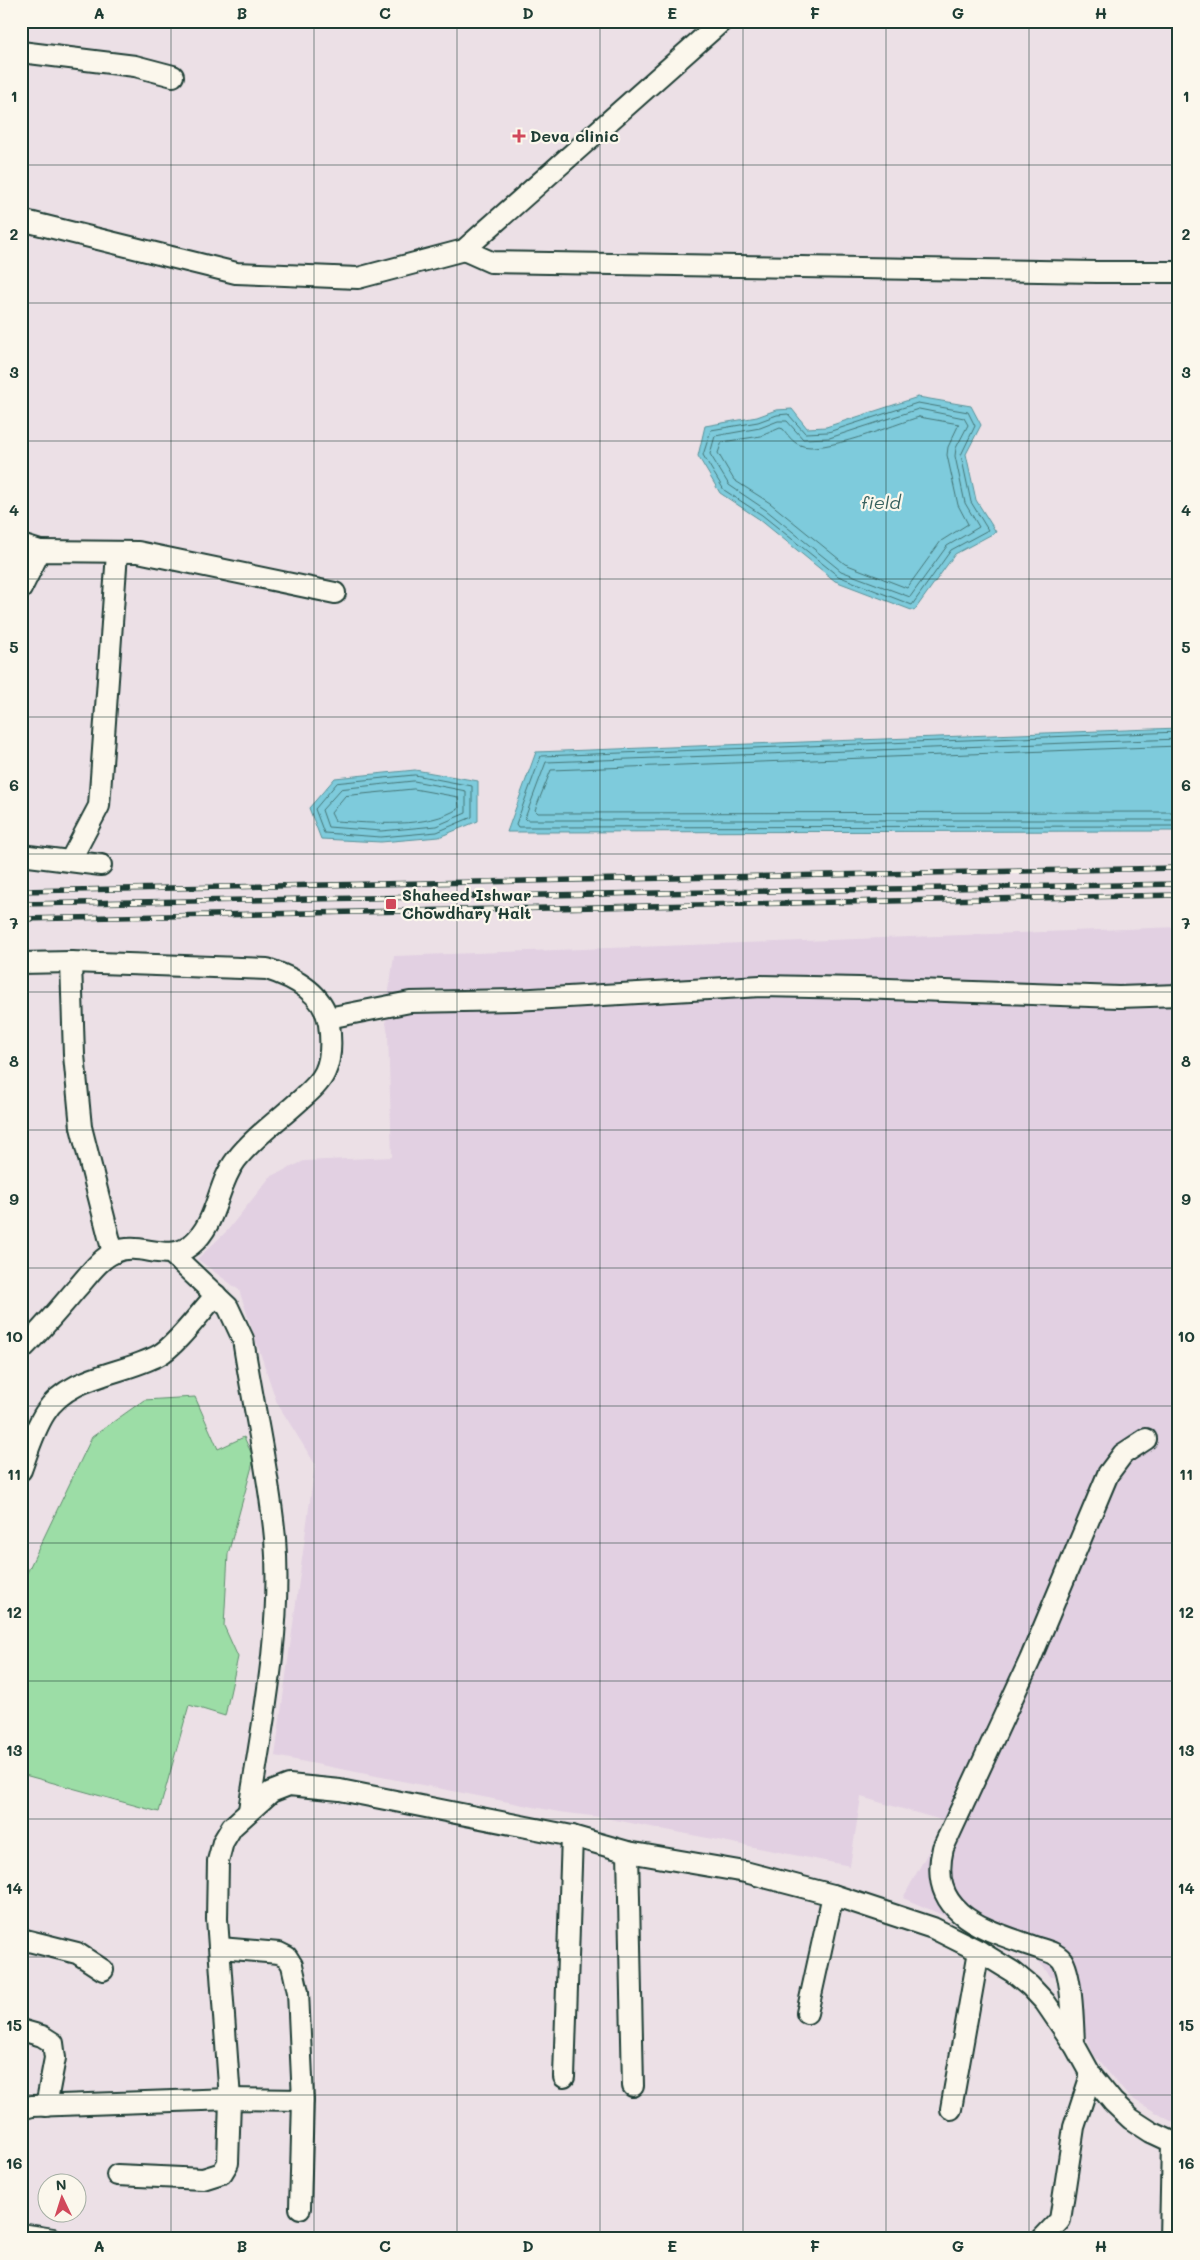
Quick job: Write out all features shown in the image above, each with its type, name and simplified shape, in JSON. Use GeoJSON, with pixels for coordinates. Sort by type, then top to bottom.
{"type":"FeatureCollection","features":[{"type":"Feature","properties":{"kind":"street"},"geometry":{"type":"LineString","coordinates":[[21,220],[236,273],[358,278],[464,250],[722,21]]}},
{"type":"Feature","properties":{"kind":"street"},"geometry":{"type":"LineString","coordinates":[[21,52],[135,66],[173,76]]}},
{"type":"Feature","properties":{"kind":"street"},"geometry":{"type":"LineString","coordinates":[[464,250],[491,262],[1179,272]]}},
{"type":"Feature","properties":{"kind":"street"},"geometry":{"type":"LineString","coordinates":[[21,589],[30,548],[117,553],[138,552],[335,592]]}},
{"type":"Feature","properties":{"kind":"street"},"geometry":{"type":"LineString","coordinates":[[70,861],[99,806],[117,553]]}},
{"type":"Feature","properties":{"kind":"street"},"geometry":{"type":"LineString","coordinates":[[21,855],[101,864]]}},
{"type":"Feature","properties":{"kind":"street"},"geometry":{"type":"LineString","coordinates":[[21,963],[71,962],[267,970],[282,974],[310,990],[320,1000],[328,1018],[331,1037],[329,1060],[324,1073],[314,1088],[239,1156],[229,1171],[212,1217],[201,1235],[186,1250],[172,1254],[133,1248],[113,1253],[94,1269],[21,1350]]}},
{"type":"Feature","properties":{"kind":"street"},"geometry":{"type":"LineString","coordinates":[[71,962],[74,1055],[80,1118],[113,1253]]}},
{"type":"Feature","properties":{"kind":"street"},"geometry":{"type":"LineString","coordinates":[[328,1018],[410,1002],[515,1000],[761,986],[1119,997],[1179,995]]}},
{"type":"Feature","properties":{"kind":"street"},"geometry":{"type":"LineString","coordinates":[[172,1254],[228,1307],[243,1339],[270,1493],[275,1540],[273,1650],[250,1810]]}},
{"type":"Feature","properties":{"kind":"street"},"geometry":{"type":"LineString","coordinates":[[21,1470],[37,1429],[45,1413],[55,1400],[69,1390],[88,1381],[164,1352],[216,1294]]}},
{"type":"Feature","properties":{"kind":"street"},"geometry":{"type":"LineString","coordinates":[[1075,2046],[1067,1973],[1063,1962],[1051,1952],[990,1931],[960,1914],[947,1898],[942,1886],[940,1862],[944,1848],[1030,1660],[1108,1474],[1123,1454],[1146,1439]]}},
{"type":"Feature","properties":{"kind":"street"},"geometry":{"type":"LineString","coordinates":[[117,2175],[203,2179],[222,2173],[228,2163],[230,2099],[217,1919],[218,1861],[223,1842],[232,1827],[271,1792],[289,1786],[308,1786],[340,1790],[572,1836],[628,1852],[744,1872],[833,1895],[933,1928],[979,1951],[1013,1972],[1045,2002],[1075,2046],[1091,2075],[1113,2102],[1131,2119],[1175,2144],[1170,2239]]}},
{"type":"Feature","properties":{"kind":"street"},"geometry":{"type":"LineString","coordinates":[[564,2077],[572,1836]]}},
{"type":"Feature","properties":{"kind":"street"},"geometry":{"type":"LineString","coordinates":[[628,1852],[633,2086]]}},
{"type":"Feature","properties":{"kind":"street"},"geometry":{"type":"LineString","coordinates":[[807,2013],[833,1895]]}},
{"type":"Feature","properties":{"kind":"street"},"geometry":{"type":"LineString","coordinates":[[21,1939],[76,1953],[103,1970]]}},
{"type":"Feature","properties":{"kind":"street"},"geometry":{"type":"LineString","coordinates":[[220,1948],[279,1954],[287,1957],[292,1965],[298,1992],[303,2100],[300,2208]]}},
{"type":"Feature","properties":{"kind":"street"},"geometry":{"type":"LineString","coordinates":[[951,2109],[979,1951]]}},
{"type":"Feature","properties":{"kind":"street"},"geometry":{"type":"LineString","coordinates":[[21,2030],[42,2036],[53,2043],[55,2058],[33,2107],[230,2099],[303,2100]]}},
{"type":"Feature","properties":{"kind":"street"},"geometry":{"type":"LineString","coordinates":[[1042,2239],[1060,2220],[1074,2127],[1091,2075]]}},
{"type":"Feature","properties":{"kind":"street"},"geometry":{"type":"LineString","coordinates":[[21,2234],[53,2239]]}},
{"type":"Feature","properties":{"kind":"shaded area"},"geometry":{"type":"Polygon","coordinates":[[[1179,927],[1179,2126],[1128,2096],[1094,2055],[1082,2027],[1078,1970],[1051,1977],[1033,1954],[903,1898],[945,1821],[861,1797],[850,1866],[600,1817],[559,1812],[275,1756],[315,1464],[277,1403],[239,1290],[197,1259],[227,1231],[270,1177],[304,1161],[392,1157],[388,1034],[385,1018],[394,956],[1179,927]]]}},
{"type":"Feature","properties":{"kind":"green space"},"geometry":{"type":"Polygon","coordinates":[[[195,1397],[218,1449],[244,1437],[254,1459],[228,1554],[224,1626],[238,1657],[225,1716],[189,1705],[159,1812],[21,1774],[21,1586],[92,1437],[144,1400],[195,1397]]]}},
{"type":"Feature","properties":{"kind":"water","name":"field"},"geometry":{"type":"Polygon","coordinates":[[[918,397],[971,406],[981,425],[966,454],[976,500],[996,532],[955,554],[914,611],[835,581],[759,519],[720,493],[698,456],[705,426],[757,417],[776,410],[792,409],[807,428],[826,427],[918,397]]]}},
{"type":"Feature","properties":{"kind":"water"},"geometry":{"type":"Polygon","coordinates":[[[1179,728],[1179,831],[507,832],[536,752],[1179,728]]]}},
{"type":"Feature","properties":{"kind":"water"},"geometry":{"type":"Polygon","coordinates":[[[415,770],[478,781],[478,821],[439,837],[381,842],[321,839],[309,808],[335,778],[415,770]]]}},
{"type":"Feature","properties":{"kind":"railway"},"geometry":{"type":"LineString","coordinates":[[21,891],[1179,868]]}},
{"type":"Feature","properties":{"kind":"railway"},"geometry":{"type":"LineString","coordinates":[[21,904],[1179,884]]}},
{"type":"Feature","properties":{"kind":"railway"},"geometry":{"type":"LineString","coordinates":[[21,919],[1179,895]]}},
{"type":"Feature","properties":{"kind":"place","name":"Deva clinic"},"geometry":{"type":"Point","coordinates":[519,136]}},
{"type":"Feature","properties":{"kind":"place","name":"Shaheed Ishwar Chowdhary Halt"},"geometry":{"type":"Point","coordinates":[391,904]}}]}
